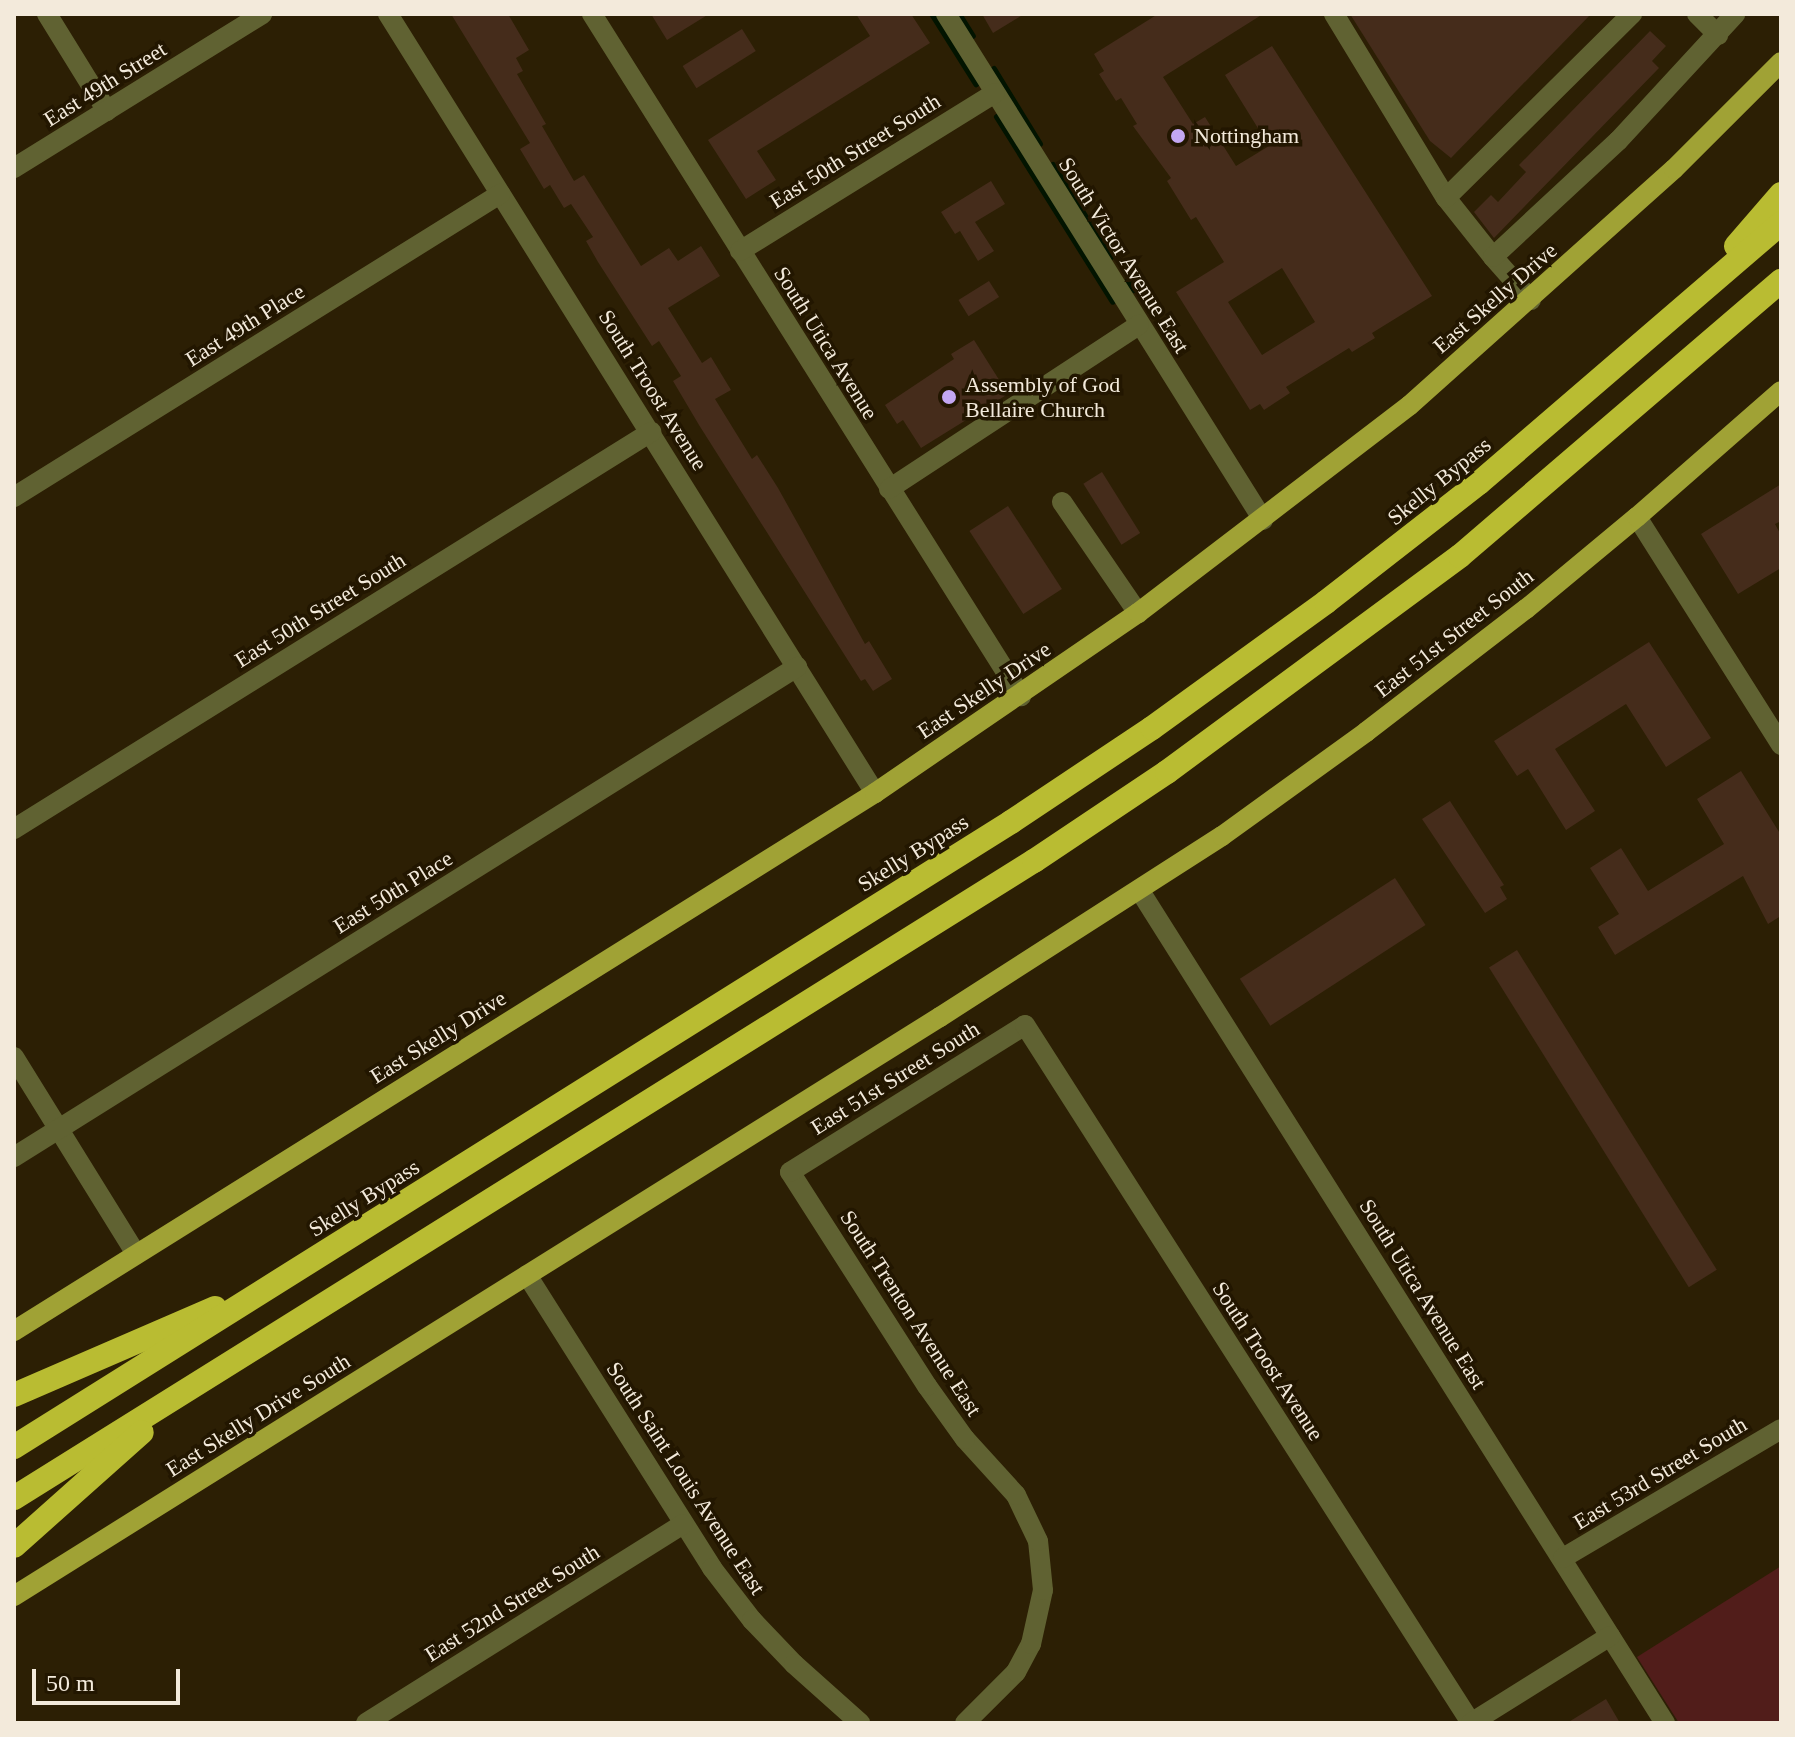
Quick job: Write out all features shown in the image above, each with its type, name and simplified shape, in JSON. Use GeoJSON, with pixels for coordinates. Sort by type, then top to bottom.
{"type":"FeatureCollection","features":[{"type":"Feature","properties":{"kind":"highway"},"geometry":{"type":"LineString","coordinates":[[1679,311],[1781,194]]}},
{"type":"Feature","properties":{"kind":"highway","name":"Skelly Bypass"},"geometry":{"type":"LineString","coordinates":[[14,1447],[1011,822],[1152,728],[1384,559],[1479,483],[1781,223]]}},
{"type":"Feature","properties":{"kind":"highway"},"geometry":{"type":"LineString","coordinates":[[14,1498],[1021,869],[1167,772],[1460,556],[1781,281]]}},
{"type":"Feature","properties":{"kind":"highway"},"geometry":{"type":"LineString","coordinates":[[14,1395],[290,1275]]}},
{"type":"Feature","properties":{"kind":"highway"},"geometry":{"type":"LineString","coordinates":[[14,1546],[191,1388]]}},
{"type":"Feature","properties":{"kind":"main road","name":"East Skelly Drive"},"geometry":{"type":"LineString","coordinates":[[136,1254],[875,793],[1021,696],[1138,613],[1410,405],[1674,169],[1781,62]]}},
{"type":"Feature","properties":{"kind":"main road","name":"East 51st Street South"},"geometry":{"type":"LineString","coordinates":[[1140,891],[1366,732],[1637,517],[1781,391]]}},
{"type":"Feature","properties":{"kind":"main road"},"geometry":{"type":"LineString","coordinates":[[527,1275],[1140,891]]}},
{"type":"Feature","properties":{"kind":"main road"},"geometry":{"type":"LineString","coordinates":[[14,1331],[136,1254]]}},
{"type":"Feature","properties":{"kind":"main road","name":"East Skelly Drive South"},"geometry":{"type":"LineString","coordinates":[[14,1596],[527,1275]]}},
{"type":"Feature","properties":{"kind":"street"},"geometry":{"type":"LineString","coordinates":[[47,14],[107,111]]}},
{"type":"Feature","properties":{"kind":"street","name":"East 49th Street"},"geometry":{"type":"LineString","coordinates":[[14,168],[262,14]]}},
{"type":"Feature","properties":{"kind":"street","name":"South Troost Avenue"},"geometry":{"type":"LineString","coordinates":[[388,14],[875,793]]}},
{"type":"Feature","properties":{"kind":"street","name":"South Utica Avenue"},"geometry":{"type":"LineString","coordinates":[[592,14],[1021,696]]}},
{"type":"Feature","properties":{"kind":"street","name":"South Victor Avenue East"},"geometry":{"type":"LineString","coordinates":[[946,14],[1263,520]]}},
{"type":"Feature","properties":{"kind":"street"},"geometry":{"type":"LineString","coordinates":[[1334,14],[1446,198],[1531,300]]}},
{"type":"Feature","properties":{"kind":"street"},"geometry":{"type":"LineString","coordinates":[[1446,198],[1632,14]]}},
{"type":"Feature","properties":{"kind":"street"},"geometry":{"type":"LineString","coordinates":[[1697,14],[1718,35]]}},
{"type":"Feature","properties":{"kind":"street"},"geometry":{"type":"LineString","coordinates":[[1493,257],[1618,141],[1735,14]]}},
{"type":"Feature","properties":{"kind":"street","name":"East 50th Street South"},"geometry":{"type":"LineString","coordinates":[[740,251],[995,93]]}},
{"type":"Feature","properties":{"kind":"street","name":"East 49th Place"},"geometry":{"type":"LineString","coordinates":[[14,497],[500,194]]}},
{"type":"Feature","properties":{"kind":"street"},"geometry":{"type":"LineString","coordinates":[[889,489],[1139,325]]}},
{"type":"Feature","properties":{"kind":"street","name":"East 50th Street South"},"geometry":{"type":"LineString","coordinates":[[14,829],[651,432]]}},
{"type":"Feature","properties":{"kind":"street"},"geometry":{"type":"LineString","coordinates":[[1062,502],[1138,613]]}},
{"type":"Feature","properties":{"kind":"street"},"geometry":{"type":"LineString","coordinates":[[1637,517],[1781,745]]}},
{"type":"Feature","properties":{"kind":"street","name":"East 50th Place"},"geometry":{"type":"LineString","coordinates":[[14,1157],[797,667]]}},
{"type":"Feature","properties":{"kind":"street","name":"South Utica Avenue East"},"geometry":{"type":"LineString","coordinates":[[1140,891],[1665,1723]]}},
{"type":"Feature","properties":{"kind":"street","name":"South Troost Avenue"},"geometry":{"type":"LineString","coordinates":[[1025,1025],[1471,1723]]}},
{"type":"Feature","properties":{"kind":"street","name":"East 51st Street South"},"geometry":{"type":"LineString","coordinates":[[790,1172],[1025,1025]]}},
{"type":"Feature","properties":{"kind":"street"},"geometry":{"type":"LineString","coordinates":[[14,1057],[136,1254]]}},
{"type":"Feature","properties":{"kind":"street","name":"South Trenton Avenue East"},"geometry":{"type":"LineString","coordinates":[[790,1172],[927,1386],[965,1439],[1016,1495],[1038,1541],[1043,1590],[1031,1644],[1016,1672],[965,1723]]}},
{"type":"Feature","properties":{"kind":"street","name":"South Saint Louis Avenue East"},"geometry":{"type":"LineString","coordinates":[[527,1275],[683,1524],[752,1620],[794,1664],[860,1723]]}},
{"type":"Feature","properties":{"kind":"street","name":"East 53rd Street South"},"geometry":{"type":"LineString","coordinates":[[1563,1558],[1781,1429]]}},
{"type":"Feature","properties":{"kind":"street","name":"East 52nd Street South"},"geometry":{"type":"LineString","coordinates":[[366,1723],[683,1524]]}},
{"type":"Feature","properties":{"kind":"street"},"geometry":{"type":"LineString","coordinates":[[1471,1723],[1610,1636]]}},
{"type":"Feature","properties":{"kind":"shaded area"},"geometry":{"type":"Polygon","coordinates":[[[1781,1566],[1781,1723],[1679,1723],[1637,1657],[1781,1566]]]}},
{"type":"Feature","properties":{"kind":"building"},"geometry":{"type":"Polygon","coordinates":[[[451,14],[508,14],[529,50],[516,58],[523,71],[517,74],[546,124],[542,126],[574,181],[584,175],[641,266],[669,248],[678,261],[701,246],[720,276],[668,308],[702,363],[711,357],[731,390],[715,399],[752,459],[757,455],[778,488],[865,644],[869,641],[892,679],[873,691],[865,679],[861,681],[673,381],[681,376],[659,341],[652,346],[598,262],[586,241],[593,237],[571,204],[564,208],[550,185],[544,189],[520,149],[530,143],[451,14]]]}},
{"type":"Feature","properties":{"kind":"building"},"geometry":{"type":"Polygon","coordinates":[[[651,14],[709,14],[667,40],[651,14]]]}},
{"type":"Feature","properties":{"kind":"building"},"geometry":{"type":"Polygon","coordinates":[[[856,14],[911,14],[930,43],[757,151],[776,180],[746,199],[708,140],[870,36],[856,14]]]}},
{"type":"Feature","properties":{"kind":"building"},"geometry":{"type":"Polygon","coordinates":[[[982,14],[1024,14],[993,33],[982,14]]]}},
{"type":"Feature","properties":{"kind":"building"},"geometry":{"type":"Polygon","coordinates":[[[1158,14],[1263,14],[1163,77],[1193,124],[1205,117],[1236,166],[1269,146],[1225,75],[1272,46],[1432,296],[1372,333],[1375,338],[1352,352],[1349,348],[1286,387],[1290,393],[1264,410],[1260,404],[1250,410],[1176,292],[1224,262],[1196,217],[1191,220],[1167,181],[1171,178],[1133,126],[1137,124],[1121,98],[1116,101],[1099,74],[1104,71],[1094,54],[1158,14]],[[1282,268],[1228,302],[1262,355],[1315,322],[1282,268]]]}},
{"type":"Feature","properties":{"kind":"building"},"geometry":{"type":"Polygon","coordinates":[[[1350,14],[1591,14],[1451,158],[1430,141],[1350,14]]]}},
{"type":"Feature","properties":{"kind":"building"},"geometry":{"type":"Polygon","coordinates":[[[742,29],[756,51],[696,88],[683,66],[742,29]]]}},
{"type":"Feature","properties":{"kind":"building"},"geometry":{"type":"Polygon","coordinates":[[[1650,31],[1666,46],[1652,61],[1659,68],[1494,238],[1474,212],[1491,195],[1498,202],[1526,172],[1519,165],[1650,31]]]}},
{"type":"Feature","properties":{"kind":"building"},"geometry":{"type":"Polygon","coordinates":[[[991,181],[1005,204],[975,222],[994,251],[978,261],[960,231],[955,234],[941,212],[991,181]]]}},
{"type":"Feature","properties":{"kind":"building"},"geometry":{"type":"Polygon","coordinates":[[[989,281],[999,297],[969,316],[958,300],[989,281]]]}},
{"type":"Feature","properties":{"kind":"building","name":"Assembly of God Bellaire Church"},"geometry":{"type":"Polygon","coordinates":[[[974,340],[1008,394],[921,448],[903,420],[897,424],[885,405],[954,359],[951,354],[974,340]]]}},
{"type":"Feature","properties":{"kind":"building"},"geometry":{"type":"Polygon","coordinates":[[[1102,472],[1140,533],[1121,545],[1083,484],[1102,472]]]}},
{"type":"Feature","properties":{"kind":"building"},"geometry":{"type":"Polygon","coordinates":[[[1781,484],[1781,521],[1775,524],[1781,535],[1781,568],[1738,594],[1701,534],[1781,484]]]}},
{"type":"Feature","properties":{"kind":"building"},"geometry":{"type":"Polygon","coordinates":[[[1008,506],[1062,589],[1023,614],[969,531],[1008,506]]]}},
{"type":"Feature","properties":{"kind":"building"},"geometry":{"type":"Polygon","coordinates":[[[1649,642],[1711,738],[1666,767],[1626,704],[1555,749],[1595,811],[1566,830],[1528,769],[1517,776],[1494,741],[1649,642]]]}},
{"type":"Feature","properties":{"kind":"building"},"geometry":{"type":"Polygon","coordinates":[[[1741,771],[1781,835],[1781,916],[1768,924],[1743,876],[1615,955],[1598,927],[1619,914],[1590,868],[1621,848],[1648,891],[1724,844],[1697,799],[1741,771]]]}},
{"type":"Feature","properties":{"kind":"building"},"geometry":{"type":"Polygon","coordinates":[[[1450,801],[1504,885],[1500,887],[1507,899],[1485,913],[1422,819],[1450,801]]]}},
{"type":"Feature","properties":{"kind":"building"},"geometry":{"type":"Polygon","coordinates":[[[1395,878],[1425,925],[1270,1026],[1240,979],[1395,878]]]}},
{"type":"Feature","properties":{"kind":"building"},"geometry":{"type":"Polygon","coordinates":[[[1517,950],[1717,1270],[1689,1287],[1489,967],[1517,950]]]}},
{"type":"Feature","properties":{"kind":"building"},"geometry":{"type":"Polygon","coordinates":[[[1606,1699],[1620,1723],[1567,1723],[1606,1699]]]}},
{"type":"Feature","properties":{"kind":"waterway"},"geometry":{"type":"LineString","coordinates":[[932,14],[976,84]]}},
{"type":"Feature","properties":{"kind":"waterway"},"geometry":{"type":"LineString","coordinates":[[959,14],[973,36]]}},
{"type":"Feature","properties":{"kind":"waterway"},"geometry":{"type":"LineString","coordinates":[[994,69],[1040,144]]}},
{"type":"Feature","properties":{"kind":"waterway"},"geometry":{"type":"LineString","coordinates":[[997,117],[1113,302]]}},
{"type":"Feature","properties":{"kind":"waterway"},"geometry":{"type":"LineString","coordinates":[[1053,165],[1111,257]]}},
{"type":"Feature","properties":{"kind":"waterway"},"geometry":{"type":"LineString","coordinates":[[1128,281],[1134,290]]}},
{"type":"Feature","properties":{"kind":"place","name":"Nottingham"},"geometry":{"type":"Point","coordinates":[1178,136]}},
{"type":"Feature","properties":{"kind":"place","name":"Assembly of God Bellaire Church"},"geometry":{"type":"Point","coordinates":[949,397]}}]}
